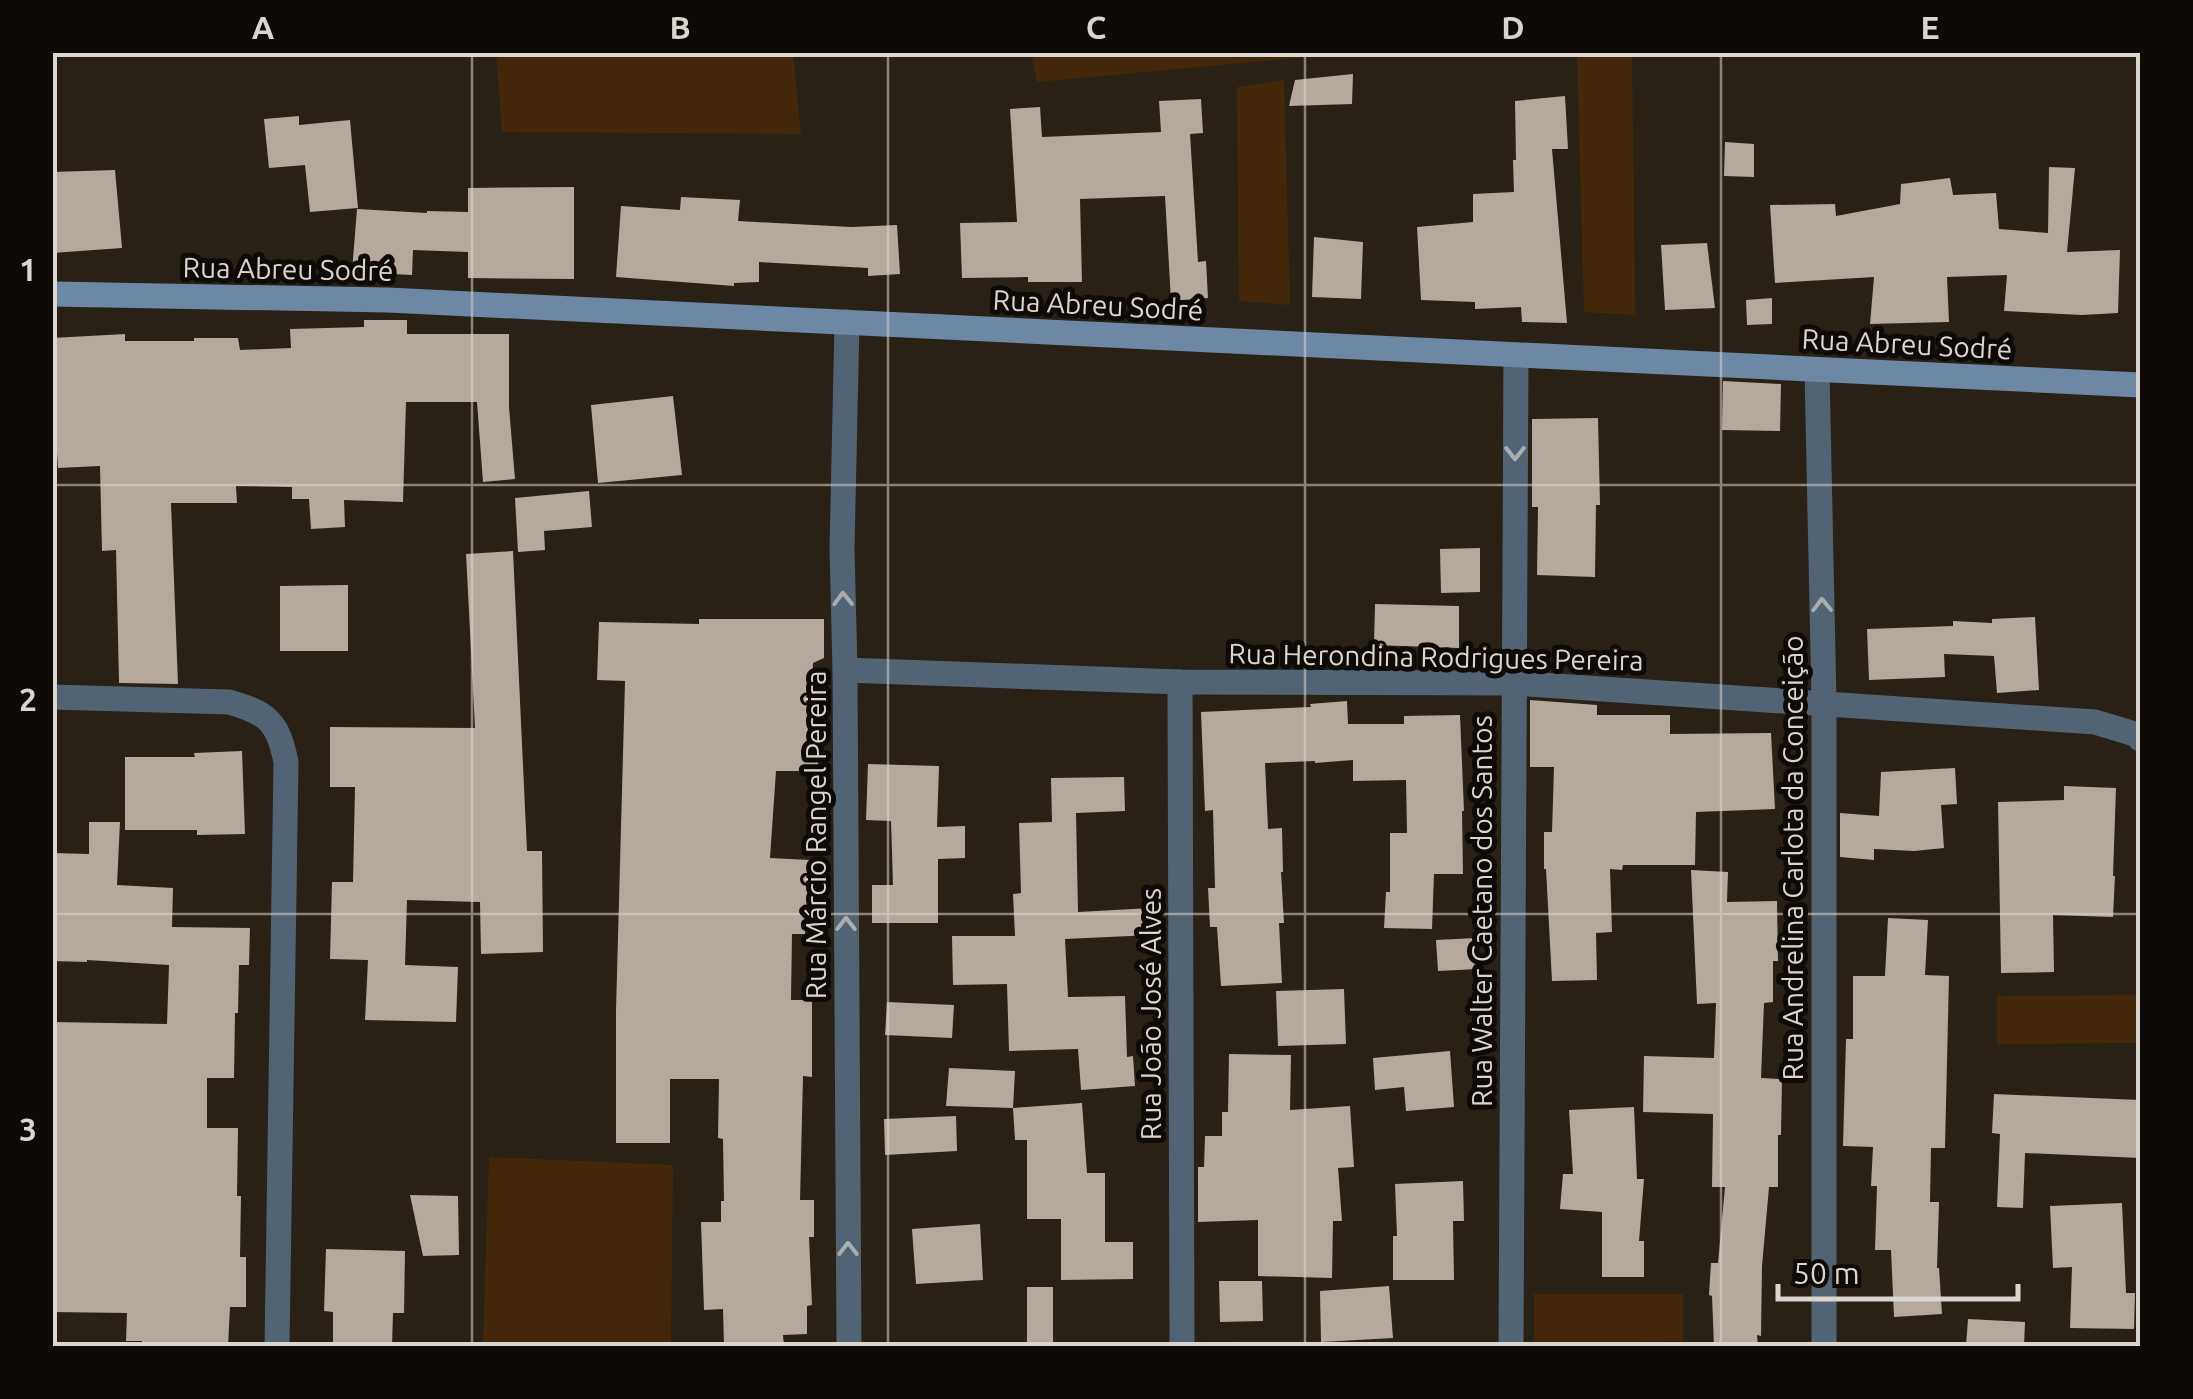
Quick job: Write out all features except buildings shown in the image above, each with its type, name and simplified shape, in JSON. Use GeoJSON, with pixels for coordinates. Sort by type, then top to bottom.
{"type":"FeatureCollection","features":[{"type":"Feature","properties":{"kind":"main road","name":"Rua Abreu Sodré"},"geometry":{"type":"LineString","coordinates":[[52,294],[388,300],[2140,385]]}},
{"type":"Feature","properties":{"kind":"street","name":"Rua Márcio Rangel Pereira"},"geometry":{"type":"LineString","coordinates":[[847,322],[842,549],[849,1346]]}},
{"type":"Feature","properties":{"kind":"street","name":"Rua Walter Caetano dos Santos"},"geometry":{"type":"LineString","coordinates":[[1511,1346],[1516,356]]}},
{"type":"Feature","properties":{"kind":"street","name":"Rua Andrelina Carlota da Conceição"},"geometry":{"type":"LineString","coordinates":[[1817,370],[1824,702],[1824,1346]]}},
{"type":"Feature","properties":{"kind":"street","name":"Rua Herondina Rodrigues Pereira"},"geometry":{"type":"LineString","coordinates":[[845,670],[1180,682],[1513,683],[2096,722],[2138,735],[2140,739]]}},
{"type":"Feature","properties":{"kind":"street","name":"Rua João José Alves"},"geometry":{"type":"LineString","coordinates":[[1180,682],[1182,1346]]}},
{"type":"Feature","properties":{"kind":"street"},"geometry":{"type":"LineString","coordinates":[[52,696],[229,702],[252,709],[272,722],[282,739],[286,762],[276,1346]]}},
{"type":"Feature","properties":{"kind":"shaded area"},"geometry":{"type":"Polygon","coordinates":[[[1031,52],[1351,53],[1037,82],[1031,52]]]}},
{"type":"Feature","properties":{"kind":"shaded area"},"geometry":{"type":"Polygon","coordinates":[[[496,53],[793,53],[801,134],[502,132],[496,53]]]}},
{"type":"Feature","properties":{"kind":"shaded area"},"geometry":{"type":"Polygon","coordinates":[[[1577,53],[1632,53],[1635,315],[1584,312],[1577,53]]]}},
{"type":"Feature","properties":{"kind":"shaded area"},"geometry":{"type":"Polygon","coordinates":[[[1284,80],[1290,305],[1239,301],[1237,87],[1284,80]]]}},
{"type":"Feature","properties":{"kind":"shaded area"},"geometry":{"type":"Polygon","coordinates":[[[2140,995],[2140,1043],[1997,1044],[1997,996],[2140,995]]]}},
{"type":"Feature","properties":{"kind":"shaded area"},"geometry":{"type":"Polygon","coordinates":[[[489,1157],[673,1165],[671,1346],[483,1346],[489,1157]]]}},
{"type":"Feature","properties":{"kind":"shaded area"},"geometry":{"type":"Polygon","coordinates":[[[1534,1294],[1683,1294],[1683,1341],[1534,1343],[1534,1294]]]}},
{"type":"Feature","properties":{"kind":"shaded area"},"geometry":{"type":"Polygon","coordinates":[[[1347,1341],[1347,1346],[1198,1346],[1198,1342],[1347,1341]]]}}]}
